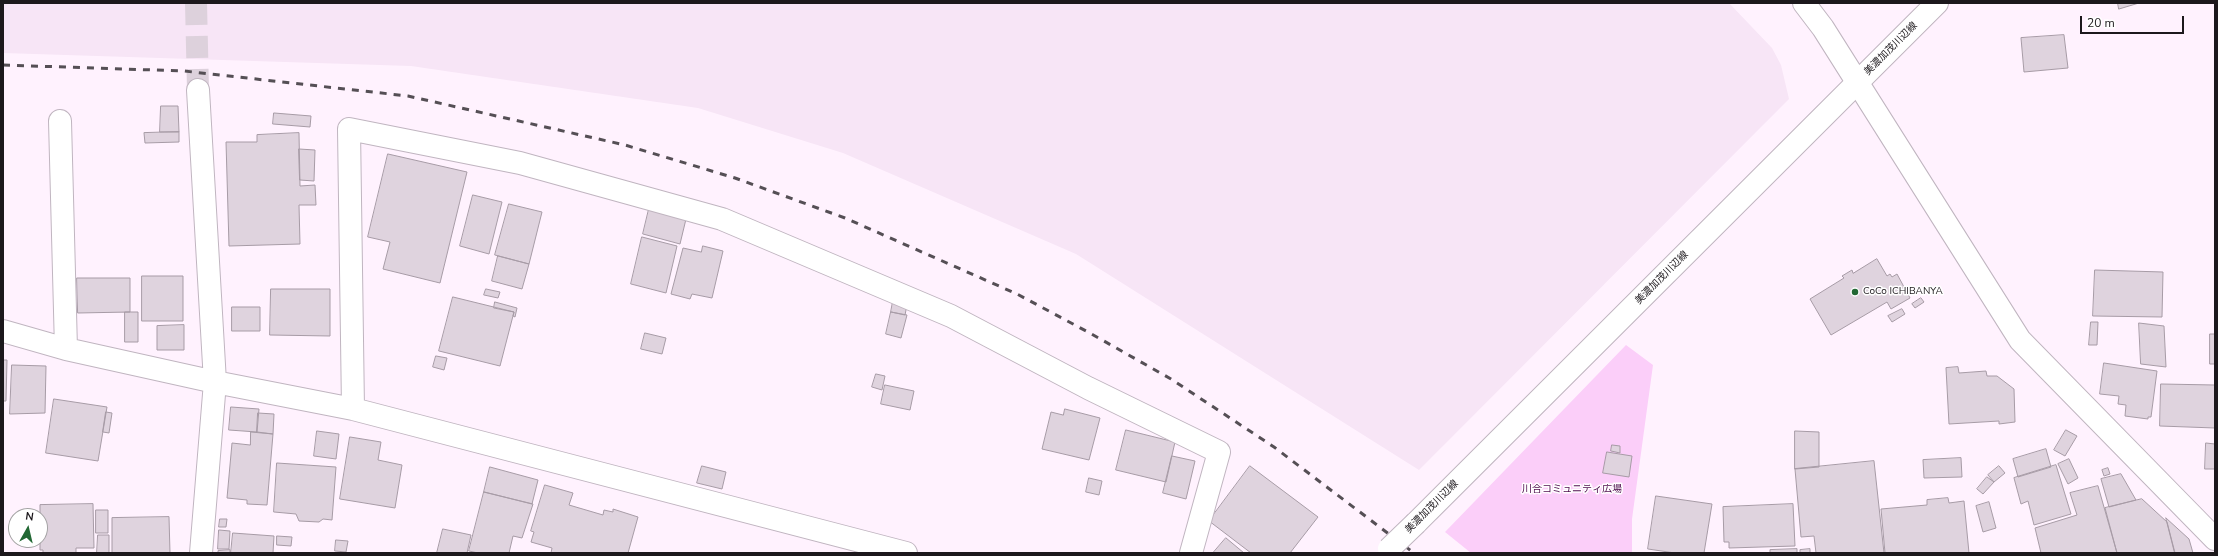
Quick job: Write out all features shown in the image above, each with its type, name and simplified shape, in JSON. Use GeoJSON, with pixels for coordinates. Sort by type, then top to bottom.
{"type":"FeatureCollection","features":[{"type":"Feature","properties":{"kind":"street"},"geometry":{"type":"LineString","coordinates":[[1804,3],[1823,28],[2020,340],[2215,539]]}},
{"type":"Feature","properties":{"kind":"street","name":"美濃加茂川辺線"},"geometry":{"type":"LineString","coordinates":[[1388,551],[1937,3]]}},
{"type":"Feature","properties":{"kind":"street"},"geometry":{"type":"LineString","coordinates":[[198,90],[215,382],[201,553]]}},
{"type":"Feature","properties":{"kind":"street"},"geometry":{"type":"LineString","coordinates":[[60,121],[66,349]]}},
{"type":"Feature","properties":{"kind":"street"},"geometry":{"type":"LineString","coordinates":[[353,409],[349,129],[520,163],[722,219],[951,316],[1088,388],[1219,452],[1191,553]]}},
{"type":"Feature","properties":{"kind":"street"},"geometry":{"type":"LineString","coordinates":[[3,331],[66,349],[215,382],[353,409],[906,553]]}},
{"type":"Feature","properties":{"kind":"shaded area"},"geometry":{"type":"Polygon","coordinates":[[[3,3],[1729,3],[1772,48],[1781,65],[1789,99],[1419,470],[1076,254],[843,153],[698,108],[411,66],[3,53],[3,3]]]}},
{"type":"Feature","properties":{"kind":"green space","name":"川合コミュニティ広場"},"geometry":{"type":"Polygon","coordinates":[[[1626,345],[1653,365],[1632,519],[1632,553],[1471,553],[1445,532],[1626,345]]]}},
{"type":"Feature","properties":{"kind":"building"},"geometry":{"type":"Polygon","coordinates":[[[2118,3],[2139,3],[2119,9],[2118,3]]]}},
{"type":"Feature","properties":{"kind":"building"},"geometry":{"type":"Polygon","coordinates":[[[2064,35],[2068,68],[2024,72],[2021,38],[2064,35]]]}},
{"type":"Feature","properties":{"kind":"building"},"geometry":{"type":"Polygon","coordinates":[[[161,106],[178,106],[179,132],[160,132],[161,106]]]}},
{"type":"Feature","properties":{"kind":"building"},"geometry":{"type":"Polygon","coordinates":[[[274,113],[311,116],[310,127],[273,124],[274,113]]]}},
{"type":"Feature","properties":{"kind":"building"},"geometry":{"type":"Polygon","coordinates":[[[179,132],[179,142],[145,143],[144,133],[179,132]]]}},
{"type":"Feature","properties":{"kind":"building"},"geometry":{"type":"Polygon","coordinates":[[[299,133],[300,186],[315,185],[316,205],[299,205],[300,244],[229,246],[226,142],[257,142],[257,135],[299,133]]]}},
{"type":"Feature","properties":{"kind":"building"},"geometry":{"type":"Polygon","coordinates":[[[299,149],[315,150],[314,181],[300,180],[299,149]]]}},
{"type":"Feature","properties":{"kind":"building"},"geometry":{"type":"Polygon","coordinates":[[[388,154],[467,172],[440,283],[383,269],[390,242],[368,237],[388,154]]]}},
{"type":"Feature","properties":{"kind":"building"},"geometry":{"type":"Polygon","coordinates":[[[473,195],[502,202],[489,254],[460,246],[473,195]]]}},
{"type":"Feature","properties":{"kind":"building"},"geometry":{"type":"Polygon","coordinates":[[[509,204],[542,212],[529,264],[495,255],[509,204]]]}},
{"type":"Feature","properties":{"kind":"building"},"geometry":{"type":"Polygon","coordinates":[[[649,209],[686,219],[680,244],[643,234],[649,209]]]}},
{"type":"Feature","properties":{"kind":"building"},"geometry":{"type":"Polygon","coordinates":[[[642,237],[677,246],[666,293],[631,284],[642,237]]]}},
{"type":"Feature","properties":{"kind":"building"},"geometry":{"type":"Polygon","coordinates":[[[703,246],[723,251],[712,298],[692,294],[690,299],[671,294],[683,248],[701,252],[703,246]]]}},
{"type":"Feature","properties":{"kind":"building"},"geometry":{"type":"Polygon","coordinates":[[[498,256],[529,264],[522,289],[492,281],[498,256]]]}},
{"type":"Feature","properties":{"kind":"building"},"geometry":{"type":"Polygon","coordinates":[[[1877,259],[1887,276],[1890,274],[1892,277],[1897,274],[1910,298],[1891,309],[1887,302],[1831,335],[1810,299],[1844,278],[1842,276],[1852,270],[1853,273],[1877,259]]]}},
{"type":"Feature","properties":{"kind":"building"},"geometry":{"type":"Polygon","coordinates":[[[2095,270],[2163,272],[2162,317],[2093,316],[2095,270]]]}},
{"type":"Feature","properties":{"kind":"building"},"geometry":{"type":"Polygon","coordinates":[[[142,276],[183,276],[183,321],[142,321],[142,276]]]}},
{"type":"Feature","properties":{"kind":"building"},"geometry":{"type":"Polygon","coordinates":[[[77,278],[130,278],[130,312],[78,313],[77,278]]]}},
{"type":"Feature","properties":{"kind":"building"},"geometry":{"type":"Polygon","coordinates":[[[271,289],[330,289],[330,336],[270,335],[271,289]]]}},
{"type":"Feature","properties":{"kind":"building"},"geometry":{"type":"Polygon","coordinates":[[[486,289],[500,292],[498,298],[484,295],[486,289]]]}},
{"type":"Feature","properties":{"kind":"building"},"geometry":{"type":"Polygon","coordinates":[[[894,296],[908,300],[905,315],[891,312],[894,296]]]}},
{"type":"Feature","properties":{"kind":"building"},"geometry":{"type":"Polygon","coordinates":[[[453,297],[514,312],[500,366],[439,351],[453,297]]]}},
{"type":"Feature","properties":{"kind":"building"},"geometry":{"type":"Polygon","coordinates":[[[1921,298],[1924,302],[1915,308],[1912,304],[1921,298]]]}},
{"type":"Feature","properties":{"kind":"building"},"geometry":{"type":"Polygon","coordinates":[[[495,302],[517,308],[515,317],[513,316],[514,312],[494,308],[495,302]]]}},
{"type":"Feature","properties":{"kind":"building"},"geometry":{"type":"Polygon","coordinates":[[[232,307],[260,307],[260,331],[232,331],[232,307]]]}},
{"type":"Feature","properties":{"kind":"building"},"geometry":{"type":"Polygon","coordinates":[[[1902,309],[1905,314],[1892,322],[1888,316],[1902,309]]]}},
{"type":"Feature","properties":{"kind":"building"},"geometry":{"type":"Polygon","coordinates":[[[125,312],[138,312],[138,342],[125,342],[125,312]]]}},
{"type":"Feature","properties":{"kind":"building"},"geometry":{"type":"Polygon","coordinates":[[[891,312],[907,315],[901,338],[886,334],[891,312]]]}},
{"type":"Feature","properties":{"kind":"building"},"geometry":{"type":"Polygon","coordinates":[[[2091,322],[2098,322],[2097,345],[2089,345],[2091,322]]]}},
{"type":"Feature","properties":{"kind":"building"},"geometry":{"type":"Polygon","coordinates":[[[2139,323],[2164,326],[2166,367],[2141,364],[2139,323]]]}},
{"type":"Feature","properties":{"kind":"building"},"geometry":{"type":"Polygon","coordinates":[[[184,325],[184,350],[157,350],[157,326],[184,325]]]}},
{"type":"Feature","properties":{"kind":"building"},"geometry":{"type":"Polygon","coordinates":[[[645,333],[666,338],[662,354],[641,349],[645,333]]]}},
{"type":"Feature","properties":{"kind":"building"},"geometry":{"type":"Polygon","coordinates":[[[2210,334],[2215,334],[2215,364],[2210,364],[2210,334]]]}},
{"type":"Feature","properties":{"kind":"building"},"geometry":{"type":"Polygon","coordinates":[[[436,356],[447,358],[444,370],[433,367],[436,356]]]}},
{"type":"Feature","properties":{"kind":"building"},"geometry":{"type":"Polygon","coordinates":[[[3,360],[7,360],[6,401],[3,401],[3,360]]]}},
{"type":"Feature","properties":{"kind":"building"},"geometry":{"type":"Polygon","coordinates":[[[2104,363],[2157,371],[2151,417],[2148,417],[2148,419],[2125,416],[2126,405],[2118,404],[2119,396],[2100,394],[2104,363]]]}},
{"type":"Feature","properties":{"kind":"building"},"geometry":{"type":"Polygon","coordinates":[[[12,365],[46,366],[45,413],[10,414],[12,365]]]}},
{"type":"Feature","properties":{"kind":"building"},"geometry":{"type":"Polygon","coordinates":[[[1958,367],[1959,373],[1986,371],[1987,376],[1997,376],[2014,389],[2015,422],[1999,424],[1999,421],[1949,424],[1946,368],[1958,367]]]}},
{"type":"Feature","properties":{"kind":"building"},"geometry":{"type":"Polygon","coordinates":[[[876,374],[885,376],[882,390],[872,387],[876,374]]]}},
{"type":"Feature","properties":{"kind":"building"},"geometry":{"type":"Polygon","coordinates":[[[2161,384],[2215,385],[2215,428],[2160,426],[2161,384]]]}},
{"type":"Feature","properties":{"kind":"building"},"geometry":{"type":"Polygon","coordinates":[[[885,385],[914,391],[910,410],[881,404],[885,385]]]}},
{"type":"Feature","properties":{"kind":"building"},"geometry":{"type":"Polygon","coordinates":[[[54,399],[107,407],[98,461],[46,453],[54,399]]]}},
{"type":"Feature","properties":{"kind":"building"},"geometry":{"type":"Polygon","coordinates":[[[231,407],[259,409],[257,432],[229,430],[231,407]]]}},
{"type":"Feature","properties":{"kind":"building"},"geometry":{"type":"Polygon","coordinates":[[[1065,409],[1100,418],[1089,460],[1042,449],[1051,412],[1063,415],[1065,409]]]}},
{"type":"Feature","properties":{"kind":"building"},"geometry":{"type":"Polygon","coordinates":[[[106,412],[112,413],[109,433],[103,432],[106,412]]]}},
{"type":"Feature","properties":{"kind":"building"},"geometry":{"type":"Polygon","coordinates":[[[258,413],[274,414],[273,434],[257,432],[258,413]]]}},
{"type":"Feature","properties":{"kind":"building"},"geometry":{"type":"Polygon","coordinates":[[[1126,430],[1175,442],[1166,482],[1116,470],[1126,430]]]}},
{"type":"Feature","properties":{"kind":"building"},"geometry":{"type":"Polygon","coordinates":[[[2066,430],[2077,436],[2065,456],[2054,450],[2066,430]]]}},
{"type":"Feature","properties":{"kind":"building"},"geometry":{"type":"Polygon","coordinates":[[[317,431],[339,434],[336,459],[314,456],[317,431]]]}},
{"type":"Feature","properties":{"kind":"building"},"geometry":{"type":"Polygon","coordinates":[[[1795,431],[1819,432],[1819,467],[1795,469],[1795,431]]]}},
{"type":"Feature","properties":{"kind":"building"},"geometry":{"type":"Polygon","coordinates":[[[251,432],[273,434],[267,505],[247,504],[247,500],[227,498],[232,443],[250,445],[251,432]]]}},
{"type":"Feature","properties":{"kind":"building"},"geometry":{"type":"Polygon","coordinates":[[[350,437],[381,442],[378,460],[402,465],[395,508],[340,499],[350,437]]]}},
{"type":"Feature","properties":{"kind":"building"},"geometry":{"type":"Polygon","coordinates":[[[2206,443],[2215,444],[2215,469],[2205,469],[2206,443]]]}},
{"type":"Feature","properties":{"kind":"building"},"geometry":{"type":"Polygon","coordinates":[[[1612,445],[1620,446],[1620,453],[1611,451],[1612,445]]]}},
{"type":"Feature","properties":{"kind":"building"},"geometry":{"type":"Polygon","coordinates":[[[2046,449],[2051,467],[2018,477],[2013,459],[2046,449]]]}},
{"type":"Feature","properties":{"kind":"building"},"geometry":{"type":"Polygon","coordinates":[[[1607,452],[1632,456],[1629,477],[1603,473],[1607,452]]]}},
{"type":"Feature","properties":{"kind":"building"},"geometry":{"type":"Polygon","coordinates":[[[1172,456],[1195,461],[1186,499],[1163,493],[1172,456]]]}},
{"type":"Feature","properties":{"kind":"building"},"geometry":{"type":"Polygon","coordinates":[[[1961,458],[1962,477],[1924,478],[1923,460],[1961,458]]]}},
{"type":"Feature","properties":{"kind":"building"},"geometry":{"type":"Polygon","coordinates":[[[2069,459],[2078,478],[2068,484],[2058,464],[2069,459]]]}},
{"type":"Feature","properties":{"kind":"building"},"geometry":{"type":"Polygon","coordinates":[[[1874,461],[1884,553],[1816,553],[1814,536],[1801,537],[1795,469],[1874,461]]]}},
{"type":"Feature","properties":{"kind":"building"},"geometry":{"type":"Polygon","coordinates":[[[277,463],[336,467],[332,520],[323,519],[319,522],[299,521],[296,514],[274,512],[277,463]]]}},
{"type":"Feature","properties":{"kind":"building"},"geometry":{"type":"Polygon","coordinates":[[[2056,465],[2071,514],[2034,525],[2028,501],[2021,504],[2014,478],[2056,465]]]}},
{"type":"Feature","properties":{"kind":"building"},"geometry":{"type":"Polygon","coordinates":[[[702,466],[726,472],[722,489],[697,483],[702,466]]]}},
{"type":"Feature","properties":{"kind":"building"},"geometry":{"type":"Polygon","coordinates":[[[1250,466],[1318,517],[1290,553],[1251,553],[1209,521],[1250,466]]]}},
{"type":"Feature","properties":{"kind":"building"},"geometry":{"type":"Polygon","coordinates":[[[1999,466],[2005,473],[1994,482],[1988,475],[1999,466]]]}},
{"type":"Feature","properties":{"kind":"building"},"geometry":{"type":"Polygon","coordinates":[[[490,467],[538,480],[532,504],[484,492],[490,467]]]}},
{"type":"Feature","properties":{"kind":"building"},"geometry":{"type":"Polygon","coordinates":[[[2108,468],[2110,474],[2104,476],[2102,470],[2108,468]]]}},
{"type":"Feature","properties":{"kind":"building"},"geometry":{"type":"Polygon","coordinates":[[[2121,474],[2136,500],[2109,507],[2101,479],[2121,474]]]}},
{"type":"Feature","properties":{"kind":"building"},"geometry":{"type":"Polygon","coordinates":[[[1987,477],[1994,482],[1983,494],[1977,489],[1987,477]]]}},
{"type":"Feature","properties":{"kind":"building"},"geometry":{"type":"Polygon","coordinates":[[[1089,478],[1102,481],[1099,495],[1086,492],[1089,478]]]}},
{"type":"Feature","properties":{"kind":"building"},"geometry":{"type":"Polygon","coordinates":[[[545,485],[573,493],[569,505],[603,515],[604,510],[613,512],[613,509],[638,517],[628,553],[551,553],[552,548],[531,542],[534,532],[531,531],[545,485]]]}},
{"type":"Feature","properties":{"kind":"building"},"geometry":{"type":"Polygon","coordinates":[[[2098,486],[2117,553],[2041,553],[2035,528],[2077,515],[2070,493],[2098,486]]]}},
{"type":"Feature","properties":{"kind":"building"},"geometry":{"type":"Polygon","coordinates":[[[484,492],[533,504],[522,538],[513,536],[509,553],[478,553],[469,551],[484,492]]]}},
{"type":"Feature","properties":{"kind":"building"},"geometry":{"type":"Polygon","coordinates":[[[1656,496],[1712,504],[1704,553],[1675,553],[1648,549],[1656,496]]]}},
{"type":"Feature","properties":{"kind":"building"},"geometry":{"type":"Polygon","coordinates":[[[1948,498],[1949,503],[1964,501],[1969,553],[1885,553],[1881,509],[1927,505],[1927,500],[1948,498]]]}},
{"type":"Feature","properties":{"kind":"building"},"geometry":{"type":"Polygon","coordinates":[[[2142,499],[2167,522],[2175,553],[2117,553],[2105,508],[2142,499]]]}},
{"type":"Feature","properties":{"kind":"building"},"geometry":{"type":"Polygon","coordinates":[[[1989,502],[1996,528],[1983,532],[1976,506],[1989,502]]]}},
{"type":"Feature","properties":{"kind":"building"},"geometry":{"type":"Polygon","coordinates":[[[93,504],[94,548],[76,548],[76,553],[43,553],[43,550],[40,550],[40,548],[48,548],[48,508],[40,508],[40,505],[93,504]]]}},
{"type":"Feature","properties":{"kind":"building"},"geometry":{"type":"Polygon","coordinates":[[[1793,504],[1795,546],[1729,548],[1729,542],[1724,542],[1723,507],[1793,504]]]}},
{"type":"Feature","properties":{"kind":"building"},"geometry":{"type":"Polygon","coordinates":[[[96,510],[108,510],[108,533],[96,533],[96,510]]]}},
{"type":"Feature","properties":{"kind":"building"},"geometry":{"type":"Polygon","coordinates":[[[169,517],[170,553],[112,553],[112,518],[169,517]]]}},
{"type":"Feature","properties":{"kind":"building"},"geometry":{"type":"Polygon","coordinates":[[[2166,518],[2189,539],[2193,553],[2175,553],[2166,518]]]}},
{"type":"Feature","properties":{"kind":"building"},"geometry":{"type":"Polygon","coordinates":[[[220,519],[227,519],[226,527],[219,527],[220,519]]]}},
{"type":"Feature","properties":{"kind":"building"},"geometry":{"type":"Polygon","coordinates":[[[443,529],[471,535],[467,553],[437,553],[443,529]]]}},
{"type":"Feature","properties":{"kind":"building"},"geometry":{"type":"Polygon","coordinates":[[[219,530],[230,531],[229,549],[218,549],[219,530]]]}},
{"type":"Feature","properties":{"kind":"building"},"geometry":{"type":"Polygon","coordinates":[[[233,533],[274,536],[273,553],[231,553],[233,533]]]}},
{"type":"Feature","properties":{"kind":"building"},"geometry":{"type":"Polygon","coordinates":[[[98,535],[109,535],[109,553],[97,553],[98,535]]]}},
{"type":"Feature","properties":{"kind":"building"},"geometry":{"type":"Polygon","coordinates":[[[277,536],[292,537],[291,546],[277,545],[277,536]]]}},
{"type":"Feature","properties":{"kind":"building"},"geometry":{"type":"Polygon","coordinates":[[[1226,538],[1244,553],[1213,553],[1226,538]]]}},
{"type":"Feature","properties":{"kind":"building"},"geometry":{"type":"Polygon","coordinates":[[[336,540],[348,541],[346,552],[335,551],[336,540]]]}},
{"type":"Feature","properties":{"kind":"building"},"geometry":{"type":"Polygon","coordinates":[[[1797,549],[1797,553],[1770,553],[1770,550],[1797,549]]]}},
{"type":"Feature","properties":{"kind":"building"},"geometry":{"type":"Polygon","coordinates":[[[1810,549],[1810,553],[1800,553],[1800,550],[1810,549]]]}},
{"type":"Feature","properties":{"kind":"building"},"geometry":{"type":"Polygon","coordinates":[[[230,550],[230,553],[218,553],[218,551],[230,550]]]}},
{"type":"Feature","properties":{"kind":"tunnel"},"geometry":{"type":"LineString","coordinates":[[196,3],[198,90]]}},
{"type":"Feature","properties":{"kind":"railway"},"geometry":{"type":"LineString","coordinates":[[3,65],[184,71],[408,96],[625,145],[735,178],[845,218],[1017,294],[1088,332],[1171,379],[1274,447],[1414,553]]}},
{"type":"Feature","properties":{"kind":"place","name":"CoCo ICHIBANYA"},"geometry":{"type":"Point","coordinates":[1855,292]}}]}
